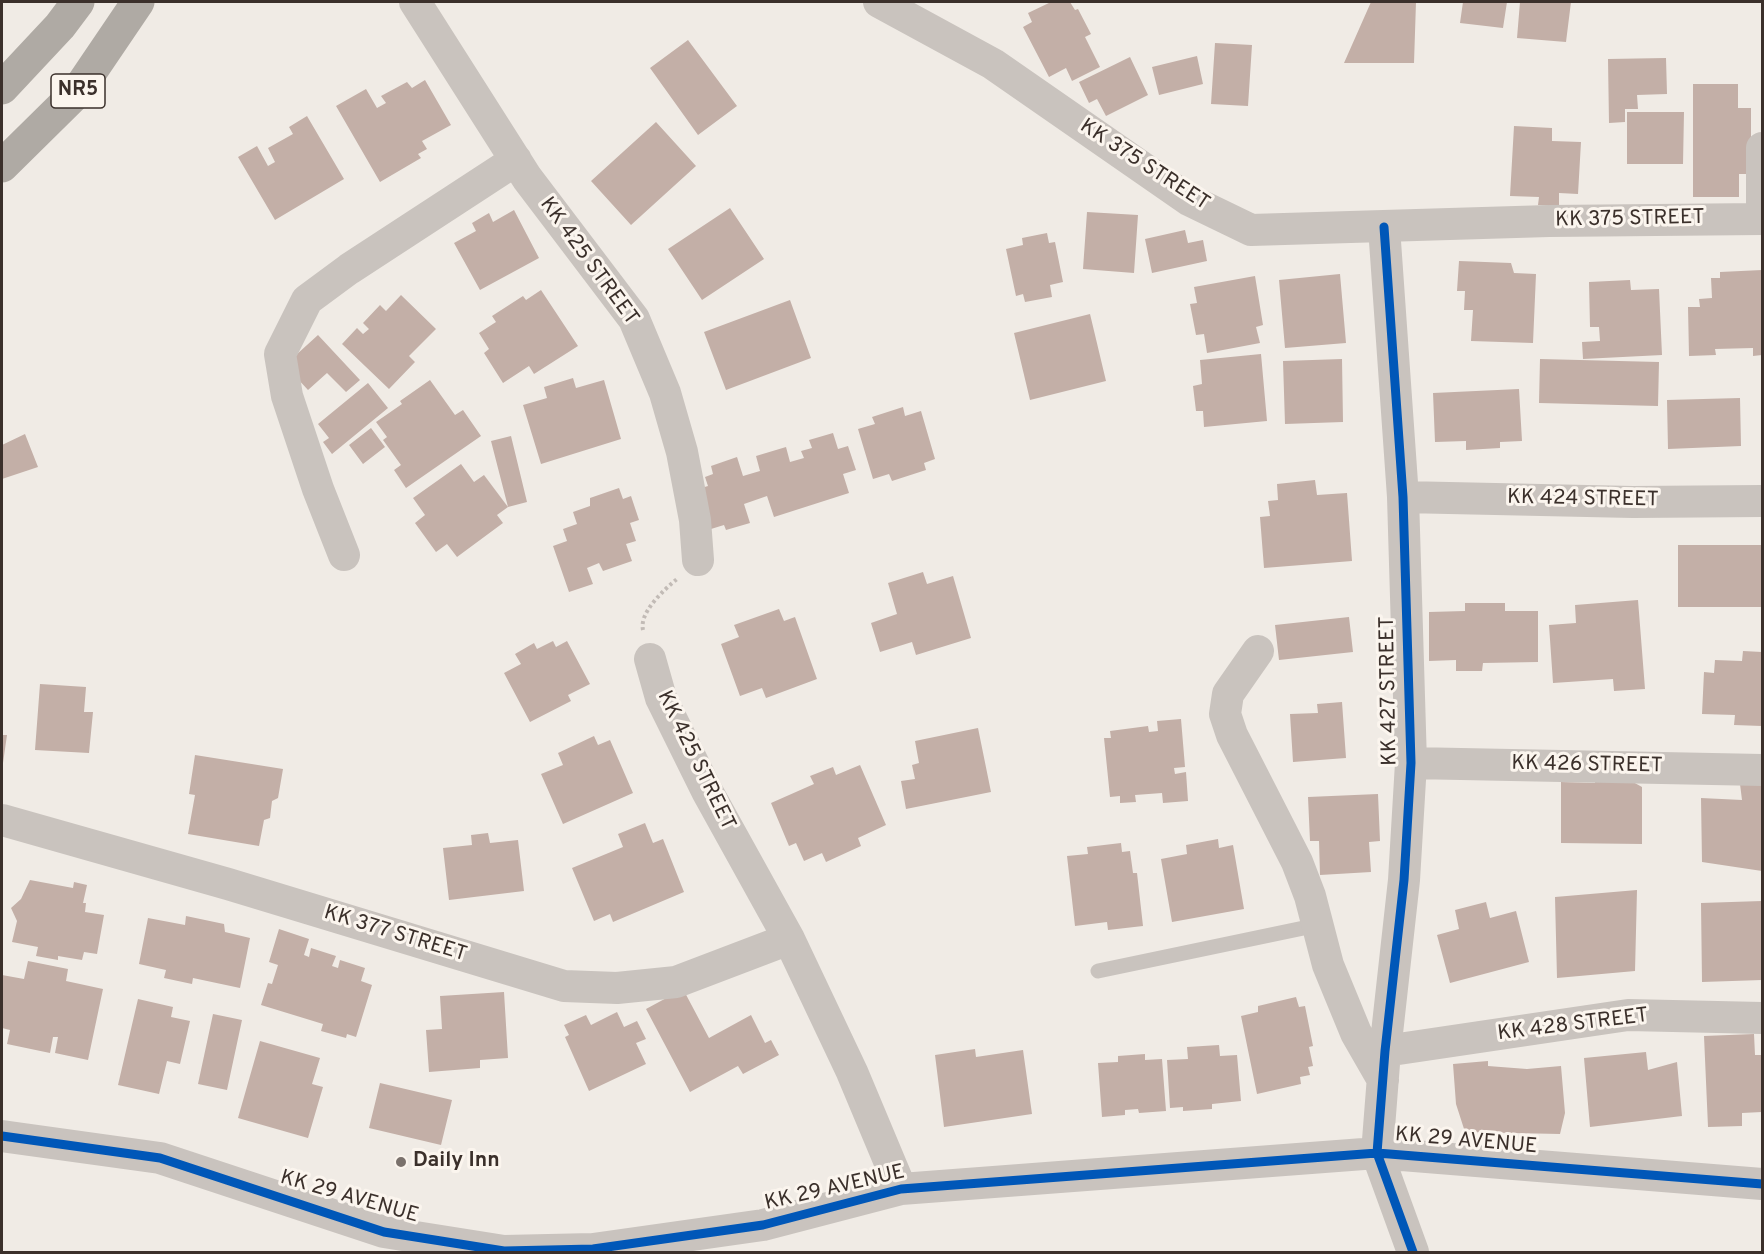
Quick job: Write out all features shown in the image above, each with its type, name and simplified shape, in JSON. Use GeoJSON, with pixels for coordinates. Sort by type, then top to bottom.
{"type":"FeatureCollection","features":[{"type":"Feature","properties":{"kind":"highway","name":"NR5"},"geometry":{"type":"LineString","coordinates":[[2,88],[60,26],[78,2]]}},
{"type":"Feature","properties":{"kind":"highway","name":"NR5"},"geometry":{"type":"LineString","coordinates":[[2,166],[77,92],[138,2]]}},
{"type":"Feature","properties":{"kind":"street","name":"KK 425 STREET"},"geometry":{"type":"LineString","coordinates":[[415,2],[527,178],[634,320],[665,393],[682,452],[695,520],[698,560]]}},
{"type":"Feature","properties":{"kind":"street","name":"KK 375 STREET"},"geometry":{"type":"LineString","coordinates":[[879,2],[993,64],[1189,200],[1251,230],[1549,221],[1762,219]]}},
{"type":"Feature","properties":{"kind":"street"},"geometry":{"type":"LineString","coordinates":[[1762,148],[1762,219]]}},
{"type":"Feature","properties":{"kind":"street"},"geometry":{"type":"LineString","coordinates":[[344,555],[318,489],[287,396],[280,354],[307,300],[349,269],[516,160]]}},
{"type":"Feature","properties":{"kind":"street","name":"KK 427 STREET"},"geometry":{"type":"LineString","coordinates":[[1377,1153],[1404,879],[1411,763],[1403,496],[1384,227]]}},
{"type":"Feature","properties":{"kind":"street","name":"KK 424 STREET"},"geometry":{"type":"LineString","coordinates":[[1403,496],[1622,501],[1762,501]]}},
{"type":"Feature","properties":{"kind":"street"},"geometry":{"type":"LineString","coordinates":[[1258,651],[1228,694],[1225,714],[1232,735],[1297,862],[1310,896],[1328,965],[1352,1023],[1384,1066]]}},
{"type":"Feature","properties":{"kind":"street","name":"KK 425 STREET"},"geometry":{"type":"LineString","coordinates":[[650,659],[661,698],[707,791],[789,939],[852,1072],[901,1189]]}},
{"type":"Feature","properties":{"kind":"street","name":"KK 426 STREET"},"geometry":{"type":"LineString","coordinates":[[1411,763],[1762,770]]}},
{"type":"Feature","properties":{"kind":"street","name":"KK 377 STREET"},"geometry":{"type":"LineString","coordinates":[[2,820],[228,884],[564,986],[617,988],[676,982],[789,939]]}},
{"type":"Feature","properties":{"kind":"street","name":"KK 428 STREET"},"geometry":{"type":"LineString","coordinates":[[1384,1066],[1628,1016],[1762,1018]]}},
{"type":"Feature","properties":{"kind":"street","name":"KK 29 AVENUE"},"geometry":{"type":"LineString","coordinates":[[2,1136],[160,1158],[384,1232],[504,1251],[593,1249],[763,1225],[901,1189],[1377,1153],[1762,1184]]}},
{"type":"Feature","properties":{"kind":"street"},"geometry":{"type":"LineString","coordinates":[[1377,1153],[1413,1252]]}},
{"type":"Feature","properties":{"kind":"lane"},"geometry":{"type":"LineString","coordinates":[[1098,971],[1318,925]]}},
{"type":"Feature","properties":{"kind":"path"},"geometry":{"type":"LineString","coordinates":[[650,659],[642,625],[656,597],[698,560]]}},
{"type":"Feature","properties":{"kind":"building"},"geometry":{"type":"Polygon","coordinates":[[[1051,2],[1070,2],[1075,10],[1078,9],[1091,34],[1085,37],[1100,67],[1072,81],[1066,68],[1049,77],[1023,27],[1032,22],[1028,13],[1051,2]]]}},
{"type":"Feature","properties":{"kind":"building"},"geometry":{"type":"Polygon","coordinates":[[[1371,2],[1416,2],[1414,63],[1344,63],[1371,2]]]}},
{"type":"Feature","properties":{"kind":"building"},"geometry":{"type":"Polygon","coordinates":[[[1463,2],[1507,2],[1503,28],[1460,23],[1463,2]]]}},
{"type":"Feature","properties":{"kind":"building"},"geometry":{"type":"Polygon","coordinates":[[[1520,2],[1571,2],[1566,42],[1517,38],[1520,2]]]}},
{"type":"Feature","properties":{"kind":"building"},"geometry":{"type":"Polygon","coordinates":[[[688,40],[737,106],[698,135],[650,68],[688,40]]]}},
{"type":"Feature","properties":{"kind":"building"},"geometry":{"type":"Polygon","coordinates":[[[1215,43],[1252,45],[1248,106],[1211,104],[1215,43]]]}},
{"type":"Feature","properties":{"kind":"building"},"geometry":{"type":"Polygon","coordinates":[[[1197,56],[1203,84],[1159,95],[1152,67],[1197,56]]]}},
{"type":"Feature","properties":{"kind":"building"},"geometry":{"type":"Polygon","coordinates":[[[1130,57],[1148,95],[1106,116],[1097,99],[1089,103],[1079,82],[1130,57]]]}},
{"type":"Feature","properties":{"kind":"building"},"geometry":{"type":"Polygon","coordinates":[[[1666,58],[1667,94],[1637,95],[1638,109],[1625,109],[1625,122],[1609,123],[1608,59],[1666,58]]]}},
{"type":"Feature","properties":{"kind":"building"},"geometry":{"type":"Polygon","coordinates":[[[425,80],[451,125],[422,141],[427,149],[418,154],[421,158],[380,182],[336,106],[366,89],[377,108],[386,103],[381,96],[407,82],[412,88],[425,80]]]}},
{"type":"Feature","properties":{"kind":"building"},"geometry":{"type":"Polygon","coordinates":[[[1693,84],[1738,84],[1738,108],[1751,108],[1751,174],[1739,174],[1739,197],[1693,197],[1693,84]]]}},
{"type":"Feature","properties":{"kind":"building"},"geometry":{"type":"Polygon","coordinates":[[[1627,112],[1684,112],[1683,164],[1627,164],[1627,112]]]}},
{"type":"Feature","properties":{"kind":"building"},"geometry":{"type":"Polygon","coordinates":[[[307,116],[344,179],[275,220],[238,157],[257,146],[268,166],[275,162],[268,148],[293,134],[289,127],[307,116]]]}},
{"type":"Feature","properties":{"kind":"building"},"geometry":{"type":"Polygon","coordinates":[[[656,122],[696,166],[631,225],[591,181],[656,122]]]}},
{"type":"Feature","properties":{"kind":"building"},"geometry":{"type":"Polygon","coordinates":[[[1514,126],[1552,128],[1552,141],[1581,142],[1578,194],[1559,193],[1559,206],[1538,205],[1539,197],[1510,196],[1514,126]]]}},
{"type":"Feature","properties":{"kind":"building"},"geometry":{"type":"Polygon","coordinates":[[[730,208],[764,259],[702,300],[668,249],[730,208]]]}},
{"type":"Feature","properties":{"kind":"building"},"geometry":{"type":"Polygon","coordinates":[[[514,210],[539,258],[480,290],[454,243],[476,231],[472,223],[489,213],[493,222],[514,210]]]}},
{"type":"Feature","properties":{"kind":"building"},"geometry":{"type":"Polygon","coordinates":[[[1087,212],[1138,215],[1134,273],[1083,269],[1087,212]]]}},
{"type":"Feature","properties":{"kind":"building"},"geometry":{"type":"Polygon","coordinates":[[[1185,230],[1188,243],[1203,240],[1207,261],[1152,273],[1145,239],[1185,230]]]}},
{"type":"Feature","properties":{"kind":"building"},"geometry":{"type":"Polygon","coordinates":[[[1047,233],[1049,243],[1055,242],[1063,282],[1050,285],[1052,297],[1025,302],[1023,294],[1016,296],[1006,249],[1023,245],[1022,238],[1047,233]]]}},
{"type":"Feature","properties":{"kind":"building"},"geometry":{"type":"Polygon","coordinates":[[[1459,261],[1511,263],[1514,273],[1536,274],[1533,343],[1471,341],[1473,310],[1464,310],[1465,291],[1457,291],[1459,261]]]}},
{"type":"Feature","properties":{"kind":"building"},"geometry":{"type":"Polygon","coordinates":[[[1762,270],[1762,355],[1753,356],[1753,348],[1715,349],[1716,355],[1689,356],[1688,307],[1700,307],[1699,299],[1712,298],[1711,278],[1720,278],[1720,272],[1762,270]]]}},
{"type":"Feature","properties":{"kind":"building"},"geometry":{"type":"Polygon","coordinates":[[[1340,274],[1346,343],[1285,348],[1279,280],[1340,274]]]}},
{"type":"Feature","properties":{"kind":"building"},"geometry":{"type":"Polygon","coordinates":[[[1255,276],[1263,325],[1256,327],[1260,343],[1207,353],[1204,334],[1196,335],[1190,304],[1197,303],[1194,287],[1255,276]]]}},
{"type":"Feature","properties":{"kind":"building"},"geometry":{"type":"Polygon","coordinates":[[[1630,280],[1631,290],[1659,289],[1662,355],[1583,359],[1582,342],[1600,341],[1599,327],[1590,327],[1589,282],[1630,280]]]}},
{"type":"Feature","properties":{"kind":"building"},"geometry":{"type":"Polygon","coordinates":[[[541,290],[578,346],[534,374],[529,366],[503,383],[484,353],[489,349],[479,333],[496,322],[492,316],[523,296],[526,300],[541,290]]]}},
{"type":"Feature","properties":{"kind":"building"},"geometry":{"type":"Polygon","coordinates":[[[401,295],[436,329],[409,356],[415,362],[389,389],[342,344],[357,328],[363,334],[369,329],[363,323],[380,305],[386,311],[401,295]]]}},
{"type":"Feature","properties":{"kind":"building"},"geometry":{"type":"Polygon","coordinates":[[[790,300],[811,358],[726,390],[704,332],[790,300]]]}},
{"type":"Feature","properties":{"kind":"building"},"geometry":{"type":"Polygon","coordinates":[[[1090,314],[1106,381],[1030,400],[1014,333],[1090,314]]]}},
{"type":"Feature","properties":{"kind":"building"},"geometry":{"type":"Polygon","coordinates":[[[318,335],[360,380],[346,392],[327,373],[308,390],[285,365],[318,335]]]}},
{"type":"Feature","properties":{"kind":"building"},"geometry":{"type":"Polygon","coordinates":[[[1261,354],[1267,421],[1204,427],[1203,411],[1196,411],[1193,386],[1202,384],[1200,360],[1261,354]]]}},
{"type":"Feature","properties":{"kind":"building"},"geometry":{"type":"Polygon","coordinates":[[[1342,359],[1343,422],[1285,424],[1283,361],[1342,359]]]}},
{"type":"Feature","properties":{"kind":"building"},"geometry":{"type":"Polygon","coordinates":[[[1540,359],[1659,362],[1658,406],[1539,403],[1540,359]]]}},
{"type":"Feature","properties":{"kind":"building"},"geometry":{"type":"Polygon","coordinates":[[[573,378],[576,388],[604,380],[621,439],[541,464],[523,405],[547,398],[544,387],[573,378]]]}},
{"type":"Feature","properties":{"kind":"building"},"geometry":{"type":"Polygon","coordinates":[[[430,380],[455,415],[463,410],[481,436],[406,488],[394,470],[401,465],[383,440],[387,437],[376,422],[402,404],[400,401],[430,380]]]}},
{"type":"Feature","properties":{"kind":"building"},"geometry":{"type":"Polygon","coordinates":[[[368,383],[388,408],[332,454],[323,442],[329,438],[318,424],[368,383]]]}},
{"type":"Feature","properties":{"kind":"building"},"geometry":{"type":"Polygon","coordinates":[[[1519,389],[1522,441],[1500,442],[1500,448],[1466,450],[1466,441],[1435,442],[1433,393],[1519,389]]]}},
{"type":"Feature","properties":{"kind":"building"},"geometry":{"type":"Polygon","coordinates":[[[1740,398],[1741,446],[1668,449],[1667,400],[1740,398]]]}},
{"type":"Feature","properties":{"kind":"building"},"geometry":{"type":"Polygon","coordinates":[[[903,407],[905,416],[921,411],[935,459],[924,463],[926,470],[892,481],[889,474],[873,479],[858,429],[875,424],[872,417],[903,407]]]}},
{"type":"Feature","properties":{"kind":"building"},"geometry":{"type":"Polygon","coordinates":[[[371,428],[385,447],[363,464],[349,445],[371,428]]]}},
{"type":"Feature","properties":{"kind":"building"},"geometry":{"type":"Polygon","coordinates":[[[833,433],[838,449],[848,446],[856,470],[843,474],[849,493],[774,517],[767,496],[744,504],[750,523],[726,530],[724,525],[711,529],[698,489],[708,486],[705,477],[713,474],[711,466],[737,457],[743,476],[760,471],[756,456],[786,447],[790,462],[804,458],[801,451],[812,448],[809,440],[833,433]]]}},
{"type":"Feature","properties":{"kind":"building"},"geometry":{"type":"Polygon","coordinates":[[[25,434],[38,467],[2,479],[2,445],[25,434]]]}},
{"type":"Feature","properties":{"kind":"building"},"geometry":{"type":"Polygon","coordinates":[[[511,436],[527,502],[508,507],[491,441],[511,436]]]}},
{"type":"Feature","properties":{"kind":"building"},"geometry":{"type":"Polygon","coordinates":[[[461,464],[474,482],[484,475],[508,507],[497,515],[503,523],[457,557],[447,544],[436,552],[415,523],[425,515],[413,498],[461,464]]]}},
{"type":"Feature","properties":{"kind":"building"},"geometry":{"type":"Polygon","coordinates":[[[1315,480],[1317,495],[1347,493],[1352,561],[1264,568],[1260,517],[1270,516],[1268,501],[1278,500],[1277,484],[1315,480]]]}},
{"type":"Feature","properties":{"kind":"building"},"geometry":{"type":"Polygon","coordinates":[[[619,488],[623,499],[631,496],[639,520],[630,523],[636,541],[626,544],[632,561],[603,571],[599,563],[587,568],[593,584],[569,592],[553,546],[567,541],[563,529],[577,524],[573,512],[590,506],[590,498],[619,488]]]}},
{"type":"Feature","properties":{"kind":"building"},"geometry":{"type":"Polygon","coordinates":[[[1678,545],[1762,545],[1762,607],[1678,607],[1678,545]]]}},
{"type":"Feature","properties":{"kind":"building"},"geometry":{"type":"Polygon","coordinates":[[[923,572],[927,584],[953,576],[971,638],[916,655],[912,642],[880,652],[871,623],[897,614],[888,583],[923,572]]]}},
{"type":"Feature","properties":{"kind":"building"},"geometry":{"type":"Polygon","coordinates":[[[1638,600],[1645,689],[1614,691],[1613,679],[1553,683],[1549,625],[1576,623],[1575,605],[1638,600]]]}},
{"type":"Feature","properties":{"kind":"building"},"geometry":{"type":"Polygon","coordinates":[[[1465,603],[1505,603],[1505,611],[1538,611],[1538,662],[1483,663],[1482,671],[1456,671],[1456,660],[1429,661],[1429,612],[1465,611],[1465,603]]]}},
{"type":"Feature","properties":{"kind":"building"},"geometry":{"type":"Polygon","coordinates":[[[779,609],[784,621],[795,617],[817,679],[766,698],[762,688],[740,696],[721,644],[739,637],[734,625],[779,609]]]}},
{"type":"Feature","properties":{"kind":"building"},"geometry":{"type":"Polygon","coordinates":[[[1349,617],[1353,652],[1279,660],[1275,625],[1349,617]]]}},
{"type":"Feature","properties":{"kind":"building"},"geometry":{"type":"Polygon","coordinates":[[[553,641],[556,647],[567,641],[590,684],[568,695],[571,701],[530,722],[504,673],[521,664],[515,654],[534,643],[537,649],[553,641]]]}},
{"type":"Feature","properties":{"kind":"building"},"geometry":{"type":"Polygon","coordinates":[[[1743,651],[1762,652],[1762,726],[1734,725],[1735,715],[1702,714],[1704,672],[1714,673],[1715,660],[1742,661],[1743,651]]]}},
{"type":"Feature","properties":{"kind":"building"},"geometry":{"type":"Polygon","coordinates":[[[40,684],[86,687],[84,712],[93,712],[89,753],[35,750],[40,684]]]}},
{"type":"Feature","properties":{"kind":"building"},"geometry":{"type":"Polygon","coordinates":[[[1342,702],[1346,758],[1293,762],[1290,714],[1318,713],[1317,704],[1342,702]]]}},
{"type":"Feature","properties":{"kind":"building"},"geometry":{"type":"Polygon","coordinates":[[[1181,719],[1185,767],[1174,768],[1175,774],[1186,772],[1188,801],[1163,803],[1162,793],[1135,795],[1136,802],[1120,803],[1120,796],[1110,797],[1104,738],[1111,738],[1110,731],[1148,726],[1149,732],[1158,731],[1157,721],[1181,719]]]}},
{"type":"Feature","properties":{"kind":"building"},"geometry":{"type":"Polygon","coordinates":[[[978,728],[991,792],[906,809],[901,781],[915,779],[912,765],[919,763],[915,741],[978,728]]]}},
{"type":"Feature","properties":{"kind":"building"},"geometry":{"type":"Polygon","coordinates":[[[2,735],[7,735],[3,763],[2,763],[2,735]]]}},
{"type":"Feature","properties":{"kind":"building"},"geometry":{"type":"Polygon","coordinates":[[[594,736],[598,745],[610,740],[633,793],[563,824],[541,774],[563,765],[558,753],[594,736]]]}},
{"type":"Feature","properties":{"kind":"building"},"geometry":{"type":"Polygon","coordinates":[[[195,755],[283,769],[278,798],[272,801],[270,818],[264,820],[259,846],[188,834],[195,795],[189,794],[195,755]]]}},
{"type":"Feature","properties":{"kind":"building"},"geometry":{"type":"Polygon","coordinates":[[[860,765],[886,825],[858,838],[861,846],[826,862],[822,853],[804,861],[796,843],[789,846],[771,803],[814,784],[810,776],[833,767],[836,775],[860,765]]]}},
{"type":"Feature","properties":{"kind":"building"},"geometry":{"type":"Polygon","coordinates":[[[1595,775],[1633,782],[1642,787],[1642,844],[1561,843],[1561,782],[1595,783],[1595,775]]]}},
{"type":"Feature","properties":{"kind":"building"},"geometry":{"type":"Polygon","coordinates":[[[1740,784],[1762,784],[1762,871],[1702,862],[1701,798],[1742,800],[1740,784]]]}},
{"type":"Feature","properties":{"kind":"building"},"geometry":{"type":"Polygon","coordinates":[[[1378,794],[1380,841],[1369,842],[1371,872],[1320,875],[1319,841],[1310,841],[1308,797],[1378,794]]]}},
{"type":"Feature","properties":{"kind":"building"},"geometry":{"type":"Polygon","coordinates":[[[645,823],[653,843],[663,839],[684,892],[613,922],[610,914],[594,921],[572,868],[623,847],[618,834],[645,823]]]}},
{"type":"Feature","properties":{"kind":"building"},"geometry":{"type":"Polygon","coordinates":[[[488,833],[490,843],[518,840],[524,891],[449,900],[443,848],[472,845],[471,835],[488,833]]]}},
{"type":"Feature","properties":{"kind":"building"},"geometry":{"type":"Polygon","coordinates":[[[1218,839],[1219,848],[1233,845],[1244,909],[1172,922],[1161,859],[1187,854],[1186,845],[1218,839]]]}},
{"type":"Feature","properties":{"kind":"building"},"geometry":{"type":"Polygon","coordinates":[[[1121,843],[1122,852],[1130,851],[1133,873],[1137,873],[1143,926],[1108,930],[1107,922],[1075,926],[1067,856],[1088,854],[1087,847],[1121,843]]]}},
{"type":"Feature","properties":{"kind":"building"},"geometry":{"type":"Polygon","coordinates":[[[30,880],[73,888],[74,882],[87,885],[83,903],[86,903],[85,912],[104,915],[97,954],[84,952],[82,960],[58,956],[58,960],[36,956],[38,947],[12,942],[17,921],[11,908],[21,899],[30,880]]]}},
{"type":"Feature","properties":{"kind":"building"},"geometry":{"type":"Polygon","coordinates":[[[1637,890],[1635,971],[1557,978],[1555,897],[1637,890]]]}},
{"type":"Feature","properties":{"kind":"building"},"geometry":{"type":"Polygon","coordinates":[[[1762,901],[1762,980],[1702,982],[1701,903],[1762,901]]]}},
{"type":"Feature","properties":{"kind":"building"},"geometry":{"type":"Polygon","coordinates":[[[1486,902],[1490,918],[1516,911],[1529,962],[1450,983],[1437,935],[1459,929],[1455,910],[1486,902]]]}},
{"type":"Feature","properties":{"kind":"building"},"geometry":{"type":"Polygon","coordinates":[[[186,916],[224,924],[225,932],[250,938],[240,988],[193,978],[192,984],[164,978],[166,970],[139,964],[148,918],[185,925],[186,916]]]}},
{"type":"Feature","properties":{"kind":"building"},"geometry":{"type":"Polygon","coordinates":[[[279,929],[309,939],[304,955],[309,957],[311,948],[336,956],[332,966],[338,968],[340,960],[365,968],[361,981],[372,985],[356,1037],[347,1034],[346,1038],[321,1031],[323,1024],[261,1005],[268,983],[272,984],[278,965],[269,962],[279,929]]]}},
{"type":"Feature","properties":{"kind":"building"},"geometry":{"type":"Polygon","coordinates":[[[28,961],[68,969],[66,981],[103,989],[88,1060],[55,1053],[58,1037],[53,1037],[50,1053],[7,1044],[10,1030],[2,1028],[2,975],[24,979],[28,961]]]}},
{"type":"Feature","properties":{"kind":"building"},"geometry":{"type":"Polygon","coordinates":[[[683,989],[709,1038],[751,1015],[765,1043],[771,1040],[779,1055],[743,1074],[738,1066],[690,1092],[646,1009],[683,989]]]}},
{"type":"Feature","properties":{"kind":"building"},"geometry":{"type":"Polygon","coordinates":[[[504,992],[508,1058],[480,1060],[480,1068],[429,1072],[426,1030],[442,1029],[440,996],[504,992]]]}},
{"type":"Feature","properties":{"kind":"building"},"geometry":{"type":"Polygon","coordinates":[[[1296,997],[1299,1007],[1305,1006],[1313,1046],[1309,1047],[1313,1066],[1308,1067],[1310,1075],[1300,1077],[1301,1084],[1257,1094],[1241,1016],[1258,1012],[1258,1006],[1296,997]]]}},
{"type":"Feature","properties":{"kind":"building"},"geometry":{"type":"Polygon","coordinates":[[[138,999],[173,1007],[171,1017],[190,1021],[180,1064],[167,1061],[159,1094],[118,1085],[138,999]]]}},
{"type":"Feature","properties":{"kind":"building"},"geometry":{"type":"Polygon","coordinates":[[[617,1012],[624,1027],[637,1021],[646,1039],[636,1043],[646,1064],[589,1091],[565,1037],[569,1035],[564,1025],[586,1015],[591,1025],[617,1012]]]}},
{"type":"Feature","properties":{"kind":"building"},"geometry":{"type":"Polygon","coordinates":[[[213,1014],[242,1020],[227,1090],[198,1084],[213,1014]]]}},
{"type":"Feature","properties":{"kind":"building"},"geometry":{"type":"Polygon","coordinates":[[[1754,1034],[1755,1055],[1762,1055],[1762,1112],[1742,1113],[1742,1126],[1708,1127],[1704,1036],[1754,1034]]]}},
{"type":"Feature","properties":{"kind":"building"},"geometry":{"type":"Polygon","coordinates":[[[260,1041],[320,1058],[312,1084],[323,1087],[308,1138],[238,1118],[260,1041]]]}},
{"type":"Feature","properties":{"kind":"building"},"geometry":{"type":"Polygon","coordinates":[[[1219,1045],[1220,1056],[1237,1055],[1241,1101],[1212,1104],[1212,1109],[1183,1111],[1183,1107],[1170,1108],[1167,1060],[1188,1059],[1187,1047],[1219,1045]]]}},
{"type":"Feature","properties":{"kind":"building"},"geometry":{"type":"Polygon","coordinates":[[[975,1049],[976,1057],[1023,1050],[1032,1114],[944,1127],[935,1055],[975,1049]]]}},
{"type":"Feature","properties":{"kind":"building"},"geometry":{"type":"Polygon","coordinates":[[[1646,1052],[1648,1070],[1677,1062],[1682,1116],[1590,1127],[1584,1058],[1646,1052]]]}},
{"type":"Feature","properties":{"kind":"building"},"geometry":{"type":"Polygon","coordinates":[[[1145,1054],[1145,1060],[1162,1059],[1166,1111],[1139,1113],[1138,1109],[1125,1110],[1125,1115],[1102,1117],[1098,1063],[1118,1062],[1118,1056],[1145,1054]]]}},
{"type":"Feature","properties":{"kind":"building"},"geometry":{"type":"Polygon","coordinates":[[[1488,1061],[1488,1066],[1527,1069],[1561,1066],[1565,1113],[1560,1134],[1465,1132],[1456,1104],[1453,1064],[1488,1061]]]}},
{"type":"Feature","properties":{"kind":"building"},"geometry":{"type":"Polygon","coordinates":[[[380,1083],[452,1100],[441,1145],[369,1128],[380,1083]]]}},
{"type":"Feature","properties":{"kind":"cycle path"},"geometry":{"type":"LineString","coordinates":[[1384,227],[1403,497],[1411,763],[1404,880],[1385,1051],[1377,1153],[1413,1252]]}},
{"type":"Feature","properties":{"kind":"cycle path"},"geometry":{"type":"LineString","coordinates":[[2,1136],[160,1158],[384,1232],[504,1251],[593,1249],[763,1225],[901,1189],[1377,1153],[1762,1184]]}},
{"type":"Feature","properties":{"kind":"place","name":"Daily Inn"},"geometry":{"type":"Point","coordinates":[401,1162]}}]}
